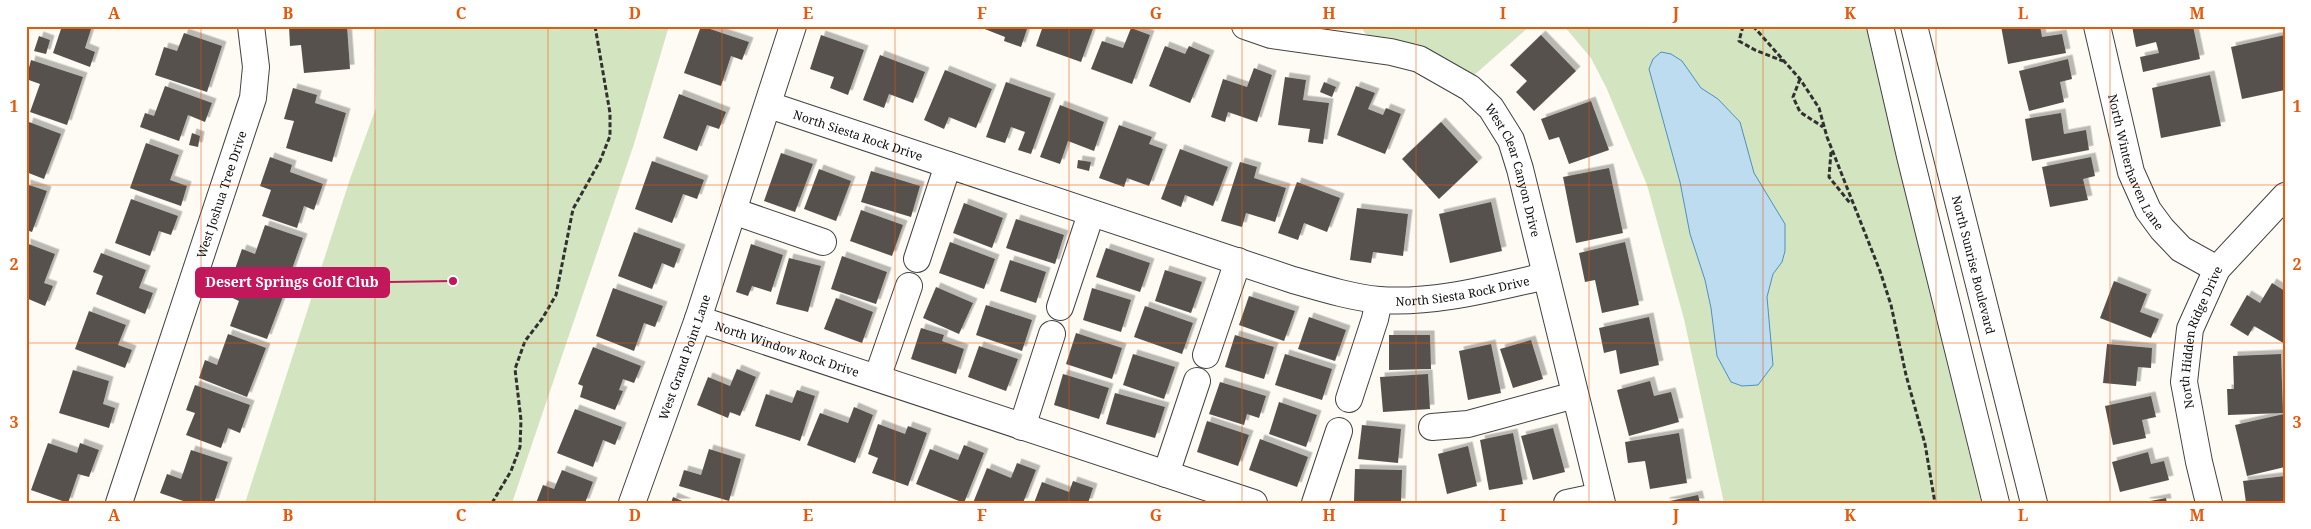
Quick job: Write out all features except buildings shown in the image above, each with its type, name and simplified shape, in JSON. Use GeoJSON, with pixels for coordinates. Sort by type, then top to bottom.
{"type":"FeatureCollection","features":[{"type":"Feature","properties":{"kind":"street","name":"West Joshua Tree Drive"},"geometry":{"type":"LineString","coordinates":[[119,503],[253,98],[256,68],[251,26]]}},
{"type":"Feature","properties":{"kind":"street","name":"West Grand Point Lane"},"geometry":{"type":"LineString","coordinates":[[632,503],[698,319],[793,26]]}},
{"type":"Feature","properties":{"kind":"street","name":"West Clear Canyon Drive"},"geometry":{"type":"LineString","coordinates":[[1245,26],[1272,35],[1344,36],[1391,52],[1419,59],[1470,88],[1491,108],[1511,140],[1520,169],[1601,499]]}},
{"type":"Feature","properties":{"kind":"street"},"geometry":{"type":"LineString","coordinates":[[1880,26],[1910,156],[1996,503]]}},
{"type":"Feature","properties":{"kind":"street","name":"North Sunrise Boulevard"},"geometry":{"type":"LineString","coordinates":[[1914,26],[2034,503]]}},
{"type":"Feature","properties":{"kind":"street","name":"North Winterhaven Lane"},"geometry":{"type":"LineString","coordinates":[[2097,26],[2131,172],[2148,210],[2162,229],[2181,249],[2217,269]]}},
{"type":"Feature","properties":{"kind":"street","name":"North Siesta Rock Drive"},"geometry":{"type":"LineString","coordinates":[[769,104],[1091,214],[1293,280],[1349,295],[1379,300],[1409,300],[1475,292],[1546,276]]}},
{"type":"Feature","properties":{"kind":"street"},"geometry":{"type":"LineString","coordinates":[[918,259],[948,165]]}},
{"type":"Feature","properties":{"kind":"street","name":"North Hidden Ridge Drive"},"geometry":{"type":"LineString","coordinates":[[2209,503],[2184,382],[2190,330],[2217,269],[2285,196]]}},
{"type":"Feature","properties":{"kind":"street"},"geometry":{"type":"LineString","coordinates":[[733,211],[823,242]]}},
{"type":"Feature","properties":{"kind":"street"},"geometry":{"type":"LineString","coordinates":[[1060,307],[1091,214]]}},
{"type":"Feature","properties":{"kind":"street"},"geometry":{"type":"LineString","coordinates":[[1206,355],[1238,261]]}},
{"type":"Feature","properties":{"kind":"street"},"geometry":{"type":"LineString","coordinates":[[877,378],[909,286]]}},
{"type":"Feature","properties":{"kind":"street","name":"North Siesta Rock Drive"},"geometry":{"type":"LineString","coordinates":[[1349,399],[1375,319],[1379,300]]}},
{"type":"Feature","properties":{"kind":"street","name":"North Window Rock Drive"},"geometry":{"type":"LineString","coordinates":[[698,319],[1254,503]]}},
{"type":"Feature","properties":{"kind":"street"},"geometry":{"type":"LineString","coordinates":[[1022,427],[1052,334]]}},
{"type":"Feature","properties":{"kind":"street"},"geometry":{"type":"LineString","coordinates":[[1166,474],[1197,380]]}},
{"type":"Feature","properties":{"kind":"street"},"geometry":{"type":"LineString","coordinates":[[1432,428],[1468,424],[1574,395]]}},
{"type":"Feature","properties":{"kind":"street"},"geometry":{"type":"LineString","coordinates":[[1315,503],[1339,431]]}},
{"type":"Feature","properties":{"kind":"street"},"geometry":{"type":"LineString","coordinates":[[1568,503],[1601,499]]}},
{"type":"Feature","properties":{"kind":"path"},"geometry":{"type":"LineString","coordinates":[[492,503],[511,471],[520,447],[521,420],[515,369],[525,341],[542,319],[556,295],[573,209],[600,161],[610,136],[610,113],[595,26]]}},
{"type":"Feature","properties":{"kind":"path"},"geometry":{"type":"LineString","coordinates":[[1743,26],[1739,41],[1755,50],[1783,61]]}},
{"type":"Feature","properties":{"kind":"path"},"geometry":{"type":"LineString","coordinates":[[1753,26],[1800,79],[1819,108],[1824,128],[1852,205],[1880,271],[1891,305],[1906,375],[1925,444],[1935,503]]}},
{"type":"Feature","properties":{"kind":"path"},"geometry":{"type":"LineString","coordinates":[[1800,79],[1793,97],[1800,112],[1824,128]]}},
{"type":"Feature","properties":{"kind":"path"},"geometry":{"type":"LineString","coordinates":[[1832,149],[1830,177],[1852,205]]}},
{"type":"Feature","properties":{"kind":"green space"},"geometry":{"type":"Polygon","coordinates":[[[375,26],[669,26],[634,144],[512,503],[245,503],[350,179],[376,108],[375,26]]]}},
{"type":"Feature","properties":{"kind":"green space"},"geometry":{"type":"Polygon","coordinates":[[[1362,26],[1530,26],[1472,77],[1372,39],[1364,32],[1362,26]]]}},
{"type":"Feature","properties":{"kind":"green space"},"geometry":{"type":"Polygon","coordinates":[[[1564,26],[1869,26],[1985,503],[1724,503],[1684,319],[1647,185],[1606,87],[1591,58],[1564,26]]]}},
{"type":"Feature","properties":{"kind":"water"},"geometry":{"type":"Polygon","coordinates":[[[1661,52],[1671,54],[1682,61],[1701,88],[1718,99],[1740,122],[1754,173],[1785,224],[1785,251],[1782,262],[1773,274],[1767,297],[1773,365],[1758,385],[1742,386],[1731,382],[1717,356],[1711,308],[1705,280],[1690,234],[1680,182],[1649,69],[1653,59],[1661,52]]]}},
{"type":"Feature","properties":{"kind":"place","name":"Desert Springs Golf Club"},"geometry":{"type":"Point","coordinates":[453,281]}}]}
